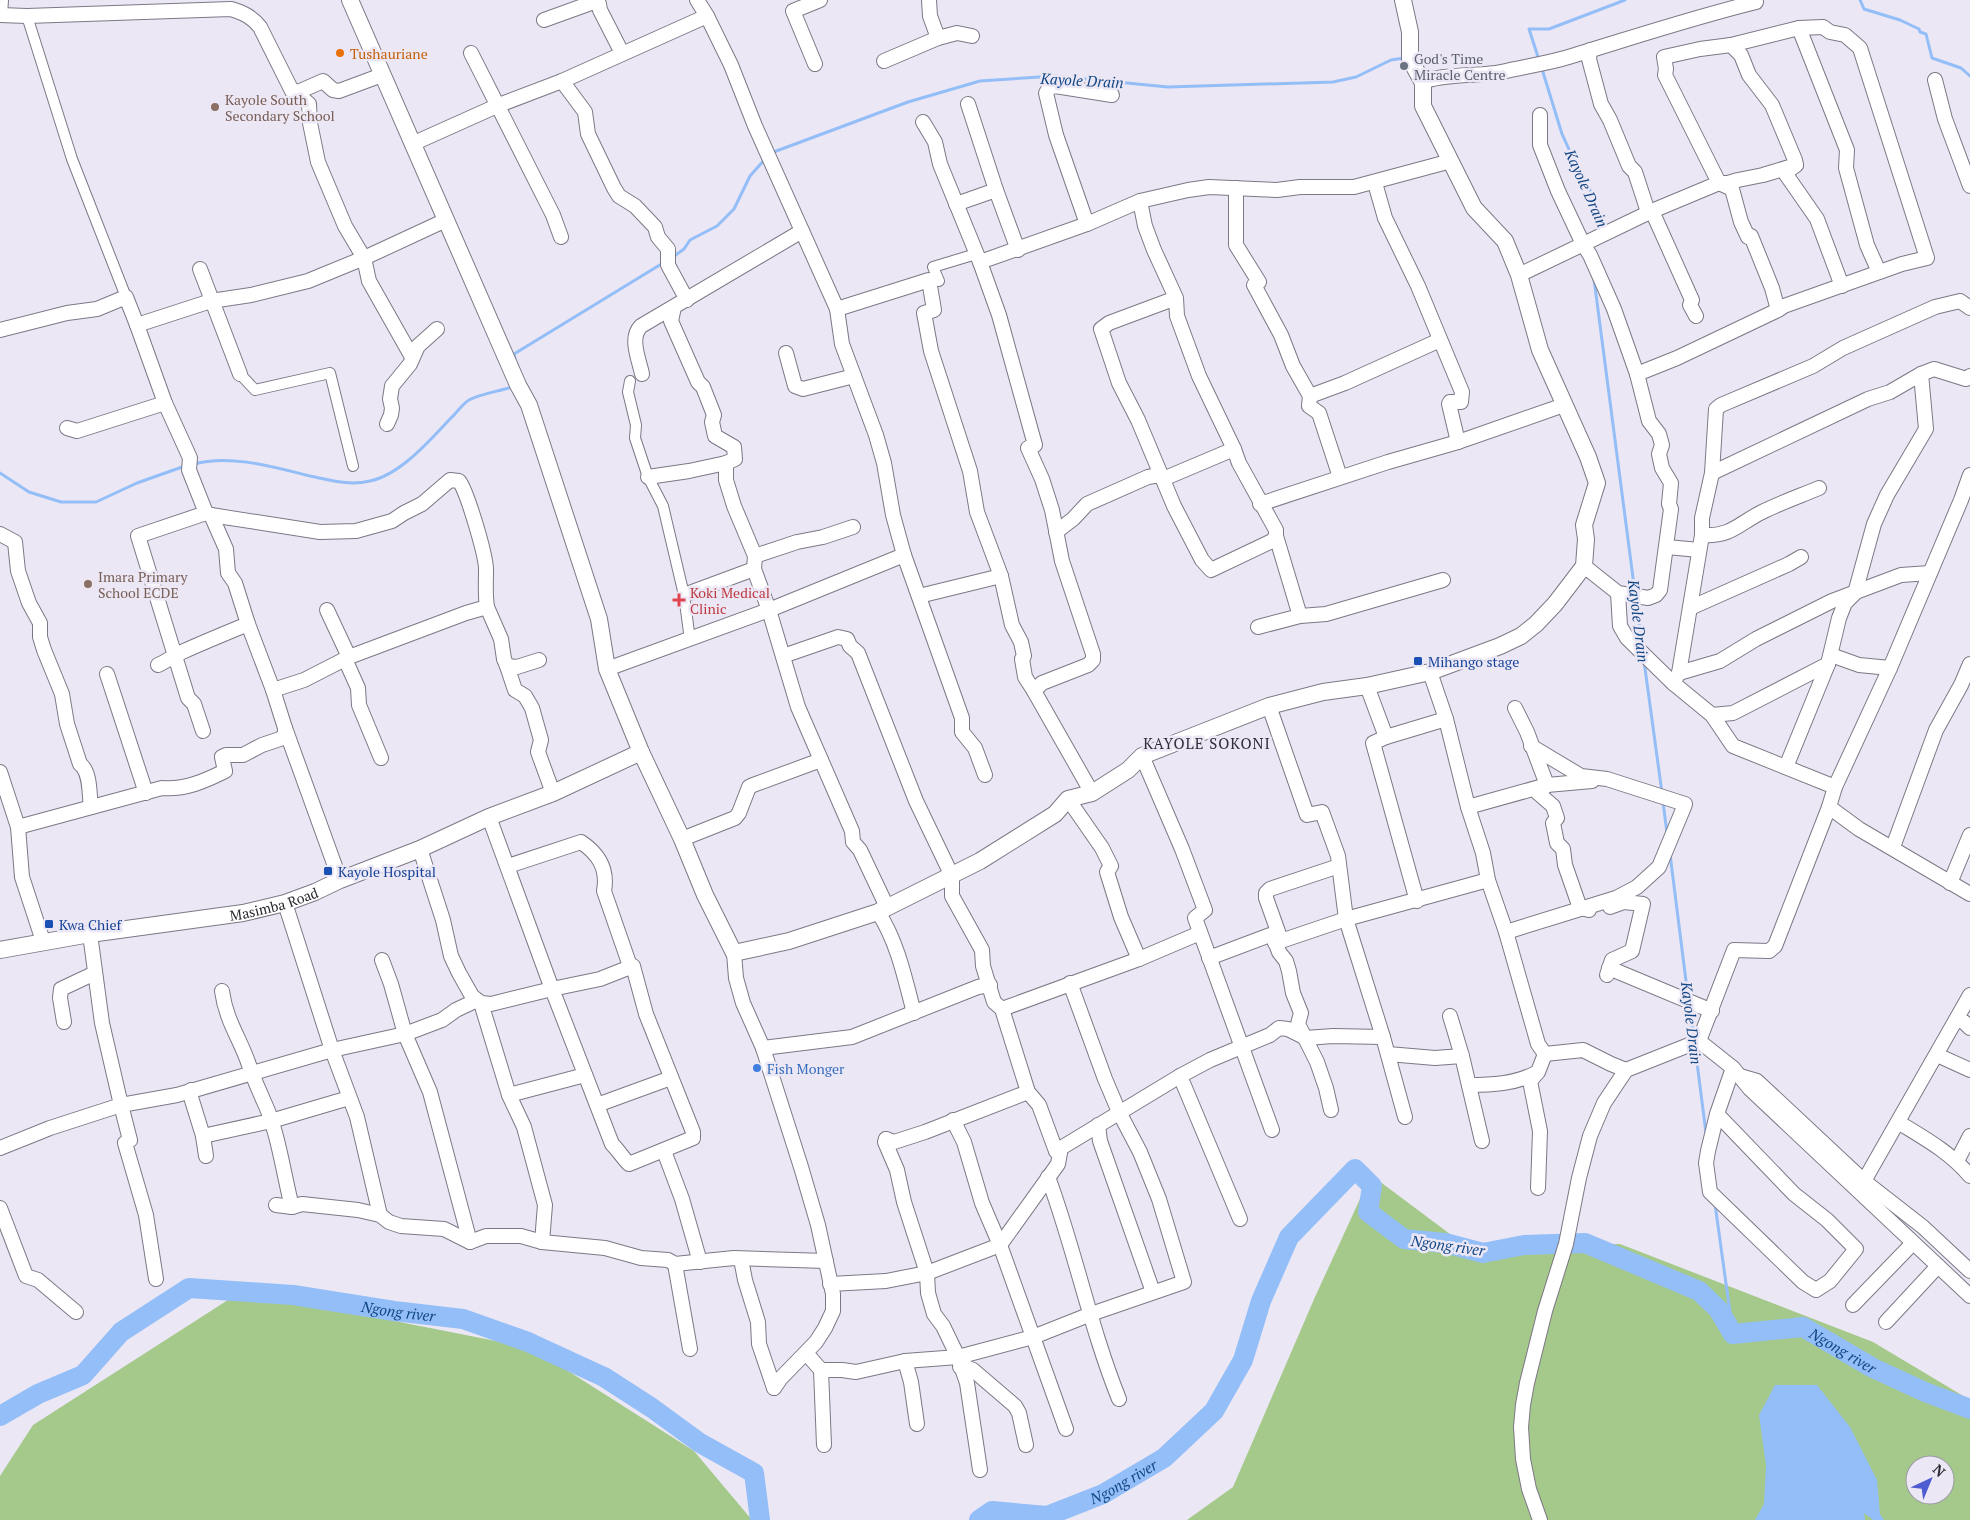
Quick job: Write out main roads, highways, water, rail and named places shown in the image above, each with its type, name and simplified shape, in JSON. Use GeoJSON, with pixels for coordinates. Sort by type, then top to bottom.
{"type":"FeatureCollection","features":[{"type":"Feature","properties":{"kind":"water"},"geometry":{"type":"Polygon","coordinates":[[[1775,1385],[1817,1385],[1850,1427],[1877,1480],[1880,1514],[1884,1520],[1873,1520],[1864,1513],[1865,1520],[1755,1520],[1764,1504],[1766,1465],[1759,1415],[1775,1385]]]}},
{"type":"Feature","properties":{"kind":"waterway","name":"Kayole Drain"},"geometry":{"type":"LineString","coordinates":[[1539,60],[1529,29],[1549,29],[1625,0]]}},
{"type":"Feature","properties":{"kind":"waterway","name":"Kayole Drain"},"geometry":{"type":"LineString","coordinates":[[1860,0],[1864,9],[1900,20],[1919,29],[1920,32],[1926,34],[1932,58],[1961,68],[1970,76]]}},
{"type":"Feature","properties":{"kind":"waterway","name":"Kayole Drain"},"geometry":{"type":"LineString","coordinates":[[771,153],[908,102],[980,81],[1055,76],[1168,87],[1333,82],[1356,77],[1391,60],[1404,58]]}},
{"type":"Feature","properties":{"kind":"waterway","name":"Kayole Drain"},"geometry":{"type":"LineString","coordinates":[[1542,69],[1562,134],[1577,167],[1586,180],[1606,230]]}},
{"type":"Feature","properties":{"kind":"waterway"},"geometry":{"type":"LineString","coordinates":[[673,257],[684,249],[690,240],[717,226],[734,209],[750,176],[765,159]]}},
{"type":"Feature","properties":{"kind":"waterway"},"geometry":{"type":"LineString","coordinates":[[515,360],[514,354],[663,263]]}},
{"type":"Feature","properties":{"kind":"waterway","name":"Kayole Drain"},"geometry":{"type":"LineString","coordinates":[[1594,279],[1635,593]]}},
{"type":"Feature","properties":{"kind":"waterway"},"geometry":{"type":"LineString","coordinates":[[194,464],[222,460],[237,461],[340,482],[370,481],[381,478],[403,465],[469,400],[512,387]]}},
{"type":"Feature","properties":{"kind":"waterway"},"geometry":{"type":"LineString","coordinates":[[0,473],[29,492],[61,502],[96,502],[137,483],[185,466]]}},
{"type":"Feature","properties":{"kind":"waterway","name":"Kayole Drain"},"geometry":{"type":"LineString","coordinates":[[1636,599],[1642,647]]}},
{"type":"Feature","properties":{"kind":"waterway","name":"Kayole Drain"},"geometry":{"type":"LineString","coordinates":[[1644,661],[1662,793]]}},
{"type":"Feature","properties":{"kind":"waterway","name":"Kayole Drain"},"geometry":{"type":"LineString","coordinates":[[1663,802],[1667,833]]}},
{"type":"Feature","properties":{"kind":"waterway","name":"Kayole Drain"},"geometry":{"type":"LineString","coordinates":[[1670,854],[1688,997]]}},
{"type":"Feature","properties":{"kind":"waterway","name":"Kayole Drain"},"geometry":{"type":"LineString","coordinates":[[1689,1005],[1694,1039]]}},
{"type":"Feature","properties":{"kind":"waterway","name":"Kayole Drain"},"geometry":{"type":"LineString","coordinates":[[1695,1047],[1706,1133]]}},
{"type":"Feature","properties":{"kind":"waterway","name":"Ngong river"},"geometry":{"type":"LineString","coordinates":[[979,1520],[992,1511],[1047,1516],[1103,1494],[1164,1458],[1214,1411],[1243,1360],[1261,1301],[1289,1237],[1355,1169],[1372,1186],[1368,1212],[1404,1239],[1445,1243],[1483,1253],[1524,1245],[1585,1243],[1699,1291],[1718,1309],[1733,1334],[1803,1327],[1873,1368],[1925,1392],[1970,1409]]}},
{"type":"Feature","properties":{"kind":"waterway","name":"Kayole Drain"},"geometry":{"type":"LineString","coordinates":[[1715,1204],[1733,1334]]}},
{"type":"Feature","properties":{"kind":"waterway","name":"Ngong river"},"geometry":{"type":"LineString","coordinates":[[0,1416],[38,1394],[83,1375],[121,1332],[189,1288],[293,1295],[394,1311],[463,1319],[528,1342],[604,1377],[652,1408],[700,1443],[754,1473],[760,1520]]}},
{"type":"Feature","properties":{"kind":"place","name":"Tushauriane"},"geometry":{"type":"Point","coordinates":[340,53]}},
{"type":"Feature","properties":{"kind":"place","name":"God's Time Miracle Centre"},"geometry":{"type":"Point","coordinates":[1404,66]}},
{"type":"Feature","properties":{"kind":"place","name":"Kayole South Secondary School"},"geometry":{"type":"Point","coordinates":[215,107]}},
{"type":"Feature","properties":{"kind":"place","name":"Imara Primary School ECDE"},"geometry":{"type":"Point","coordinates":[88,584]}},
{"type":"Feature","properties":{"kind":"place","name":"Koki Medical Clinic"},"geometry":{"type":"Point","coordinates":[679,600]}},
{"type":"Feature","properties":{"kind":"place","name":"Mihango stage"},"geometry":{"type":"Point","coordinates":[1418,661]}},
{"type":"Feature","properties":{"kind":"place","name":"Kayole Hospital"},"geometry":{"type":"Point","coordinates":[328,871]}},
{"type":"Feature","properties":{"kind":"place","name":"Kwa Chief"},"geometry":{"type":"Point","coordinates":[49,924]}},
{"type":"Feature","properties":{"kind":"place","name":"Fish Monger"},"geometry":{"type":"Point","coordinates":[757,1068]}},
{"type":"Feature","properties":{"kind":"district","name":"KAYOLE SOKONI"},"geometry":{"type":"Point","coordinates":[1207,743]}}]}
